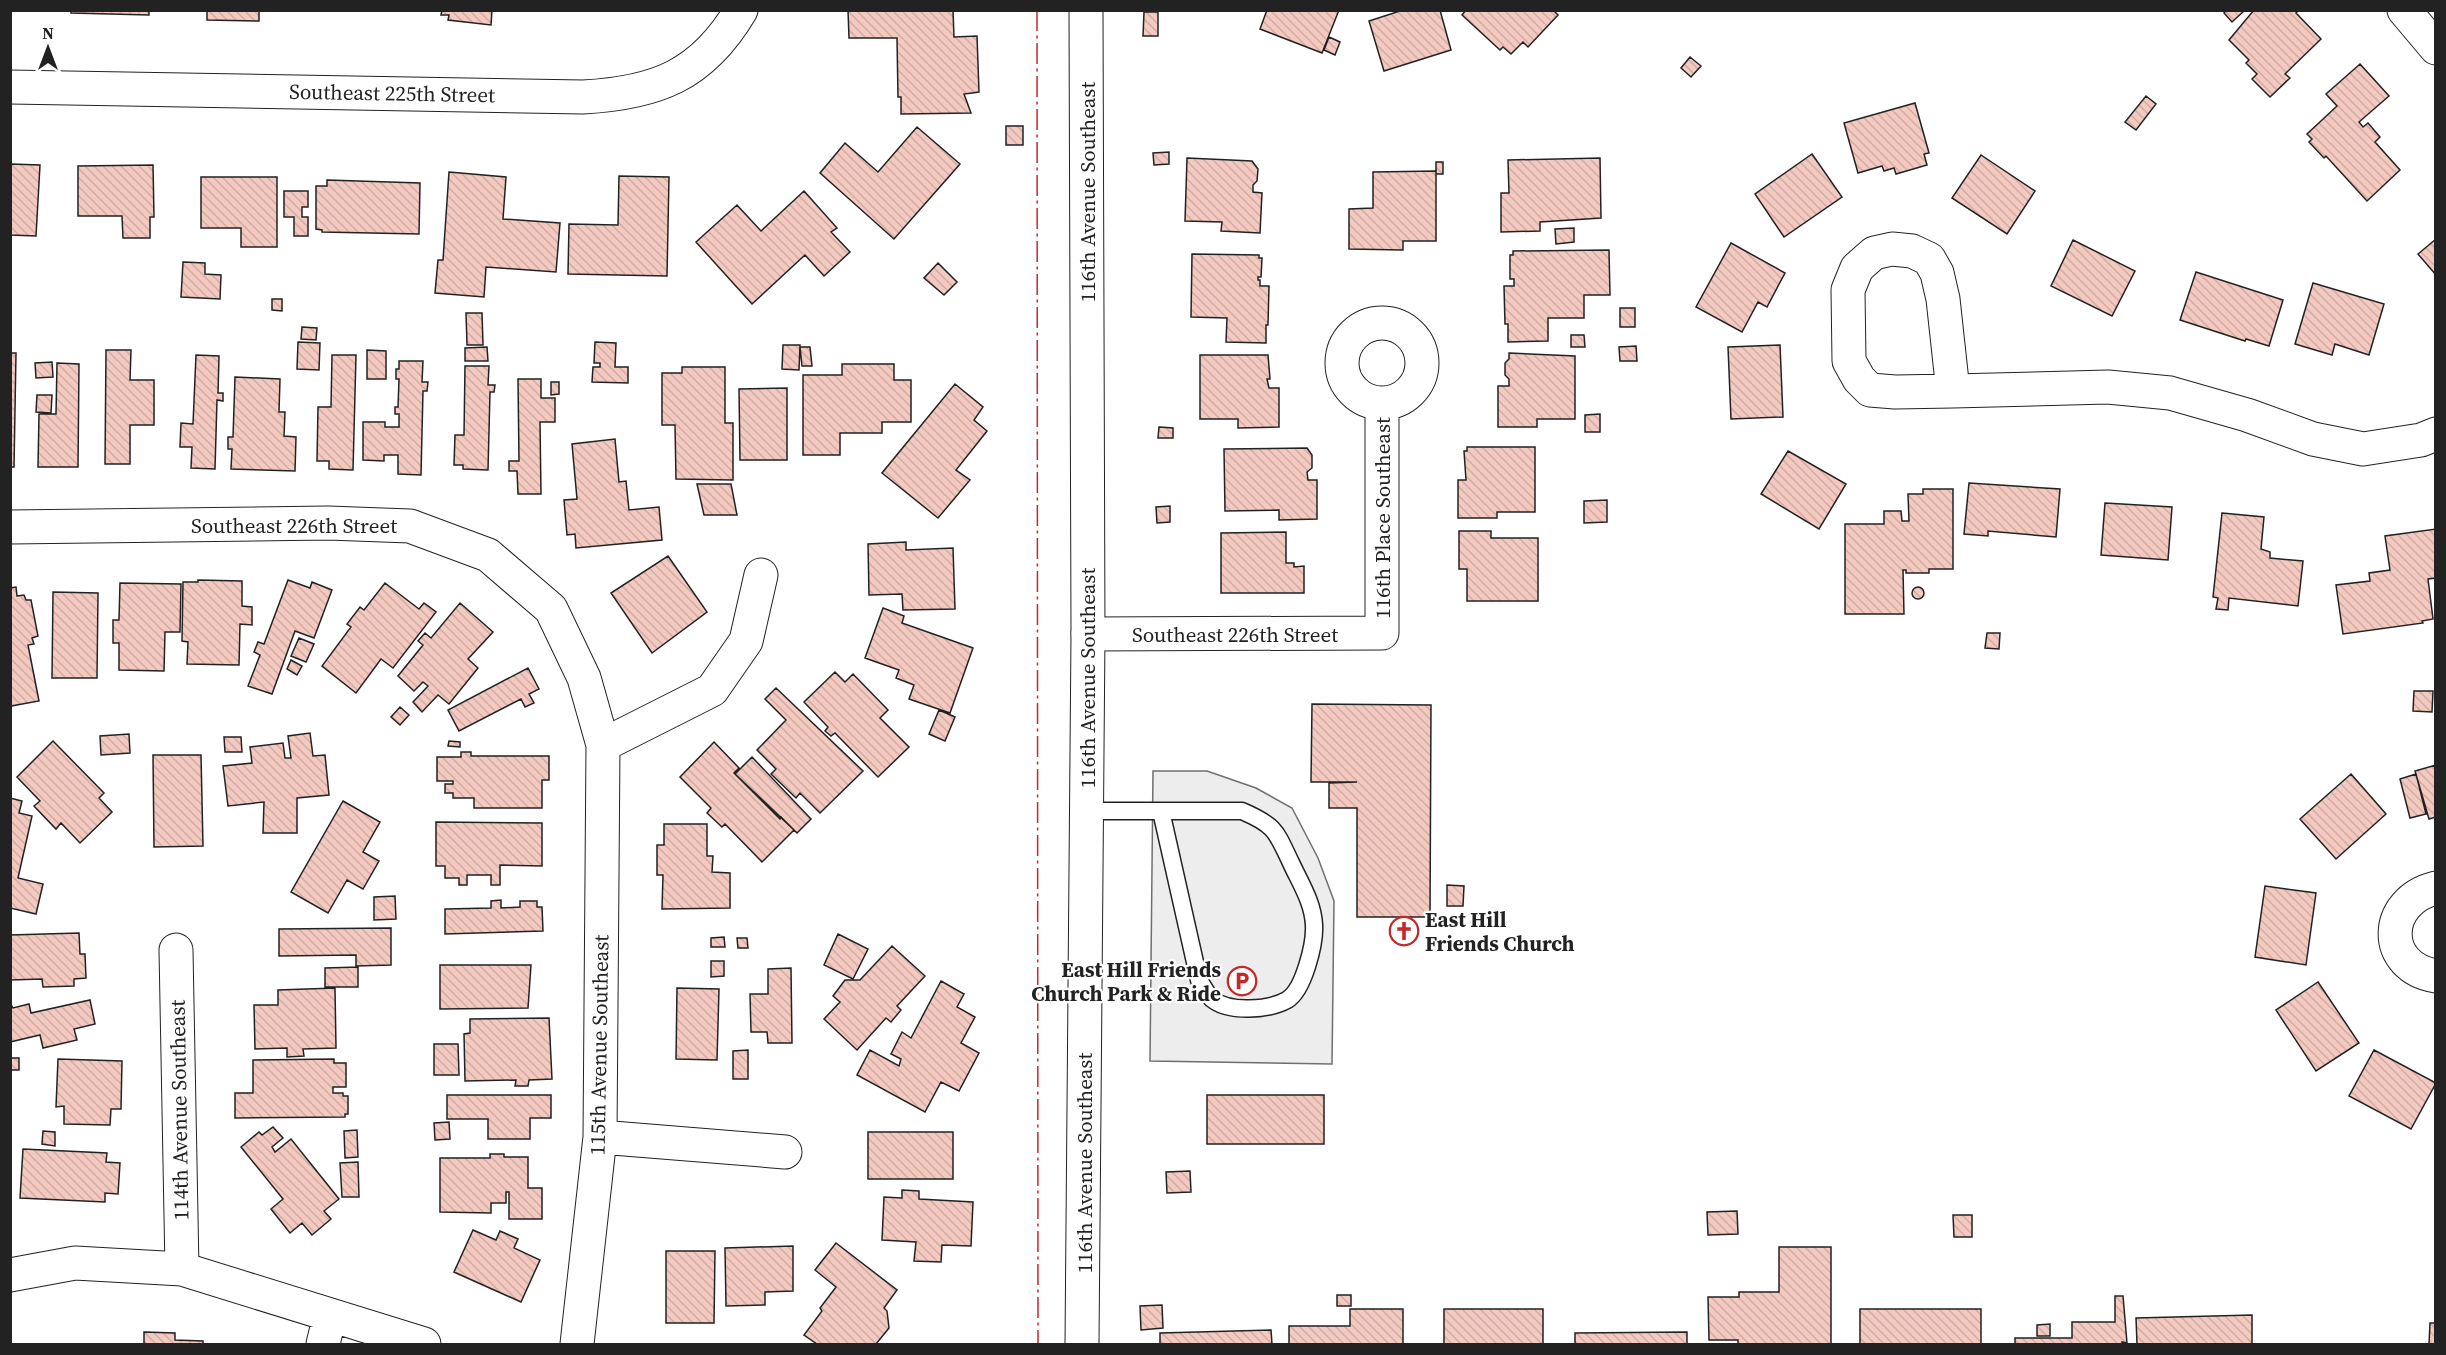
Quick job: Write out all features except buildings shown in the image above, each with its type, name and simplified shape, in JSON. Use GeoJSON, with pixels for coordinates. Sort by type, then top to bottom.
{"type":"FeatureCollection","features":[{"type":"Feature","properties":{"kind":"street","name":"Southeast 225th Street"},"geometry":{"type":"LineString","coordinates":[[10,87],[617,95],[647,89],[676,76],[704,59],[731,27],[741,10]]}},
{"type":"Feature","properties":{"kind":"street","name":"116th Avenue Southeast"},"geometry":{"type":"LineString","coordinates":[[1082,1344],[1088,634],[1086,10]]}},
{"type":"Feature","properties":{"kind":"street"},"geometry":{"type":"LineString","coordinates":[[2404,10],[2436,48]]}},
{"type":"Feature","properties":{"kind":"street"},"geometry":{"type":"LineString","coordinates":[[1953,391],[1944,299],[1937,273],[1929,259],[1912,251],[1892,249],[1874,253],[1857,268],[1848,290],[1849,361],[1859,379],[1869,390],[1895,392],[1953,391],[2108,387],[2170,393],[2247,415],[2313,440],[2363,449],[2421,440],[2436,434]]}},
{"type":"Feature","properties":{"kind":"street","name":"116th Place Southeast"},"geometry":{"type":"LineString","coordinates":[[1382,403],[1382,633]]}},
{"type":"Feature","properties":{"kind":"street","name":"Southeast 226th Street"},"geometry":{"type":"LineString","coordinates":[[10,526],[328,523],[410,526],[488,555],[551,609],[584,678],[603,745]]}},
{"type":"Feature","properties":{"kind":"street"},"geometry":{"type":"LineString","coordinates":[[603,745],[712,690],[746,641],[761,575]]}},
{"type":"Feature","properties":{"kind":"street","name":"Southeast 226th Street"},"geometry":{"type":"LineString","coordinates":[[1088,634],[1382,633]]}},
{"type":"Feature","properties":{"kind":"street","name":"115th Avenue Southeast"},"geometry":{"type":"LineString","coordinates":[[577,1344],[600,1137],[603,745]]}},
{"type":"Feature","properties":{"kind":"street"},"geometry":{"type":"LineString","coordinates":[[2436,888],[2421,891],[2408,900],[2399,912],[2395,927],[2400,954],[2409,965],[2421,973],[2436,976]]}},
{"type":"Feature","properties":{"kind":"street","name":"114th Avenue Southeast"},"geometry":{"type":"LineString","coordinates":[[176,950],[183,1269]]}},
{"type":"Feature","properties":{"kind":"street"},"geometry":{"type":"LineString","coordinates":[[600,1137],[785,1152]]}},
{"type":"Feature","properties":{"kind":"street"},"geometry":{"type":"LineString","coordinates":[[10,1275],[75,1263],[183,1269],[327,1330],[424,1344]]}},
{"type":"Feature","properties":{"kind":"lane"},"geometry":{"type":"LineString","coordinates":[[1087,811],[1161,811],[1242,811],[1266,820],[1276,832],[1310,902],[1314,926],[1310,957],[1300,983],[1288,1000],[1255,1010],[1230,1006],[1213,1000],[1199,980],[1161,811]]}},
{"type":"Feature","properties":{"kind":"shaded area","name":"East Hill Friends Church Park & Ride"},"geometry":{"type":"Polygon","coordinates":[[[1153,771],[1207,771],[1256,788],[1292,808],[1318,858],[1334,901],[1332,1064],[1150,1061],[1153,771]]]}},
{"type":"Feature","properties":{"kind":"power"},"geometry":{"type":"LineString","coordinates":[[1037,10],[1038,1344]]}},
{"type":"Feature","properties":{"kind":"place","name":"East Hill Friends Church"},"geometry":{"type":"Point","coordinates":[1404,931]}},
{"type":"Feature","properties":{"kind":"place","name":"East Hill Friends Church Park & Ride"},"geometry":{"type":"Point","coordinates":[1242,981]}}]}
